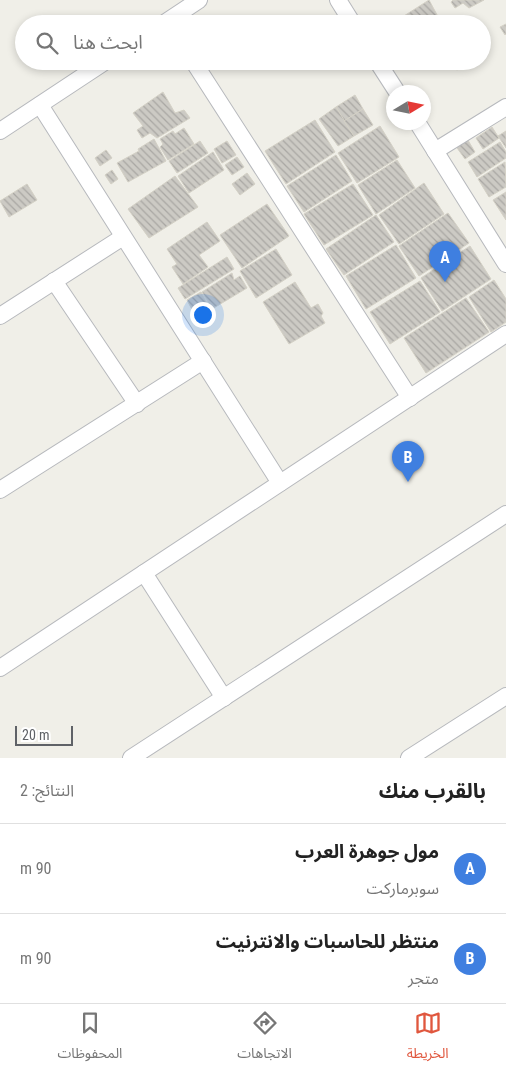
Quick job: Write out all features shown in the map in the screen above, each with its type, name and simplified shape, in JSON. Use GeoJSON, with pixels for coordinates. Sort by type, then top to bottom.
{"type":"FeatureCollection","features":[{"type":"Feature","properties":{"kind":"street"},"geometry":{"type":"LineString","coordinates":[[178,15],[200,0]]}},
{"type":"Feature","properties":{"kind":"street"},"geometry":{"type":"LineString","coordinates":[[338,0],[347,15]]}},
{"type":"Feature","properties":{"kind":"street"},"geometry":{"type":"LineString","coordinates":[[0,131],[92,70]]}},
{"type":"Feature","properties":{"kind":"street"},"geometry":{"type":"LineString","coordinates":[[199,70],[410,398]]}},
{"type":"Feature","properties":{"kind":"street"},"geometry":{"type":"LineString","coordinates":[[383,70],[392,85]]}},
{"type":"Feature","properties":{"kind":"street"},"geometry":{"type":"LineString","coordinates":[[40,105],[280,483]]}},
{"type":"Feature","properties":{"kind":"street"},"geometry":{"type":"LineString","coordinates":[[435,151],[506,107]]}},
{"type":"Feature","properties":{"kind":"street"},"geometry":{"type":"LineString","coordinates":[[421,130],[506,264]]}},
{"type":"Feature","properties":{"kind":"street"},"geometry":{"type":"LineString","coordinates":[[2,309],[54,281],[123,236]]}},
{"type":"Feature","properties":{"kind":"street"},"geometry":{"type":"LineString","coordinates":[[54,281],[136,404]]}},
{"type":"Feature","properties":{"kind":"street"},"geometry":{"type":"LineString","coordinates":[[0,668],[506,334]]}},
{"type":"Feature","properties":{"kind":"street"},"geometry":{"type":"LineString","coordinates":[[0,490],[203,361]]}},
{"type":"Feature","properties":{"kind":"street"},"geometry":{"type":"LineString","coordinates":[[131,758],[506,514]]}},
{"type":"Feature","properties":{"kind":"street"},"geometry":{"type":"LineString","coordinates":[[144,573],[224,698]]}},
{"type":"Feature","properties":{"kind":"street"},"geometry":{"type":"LineString","coordinates":[[409,758],[506,696]]}},
{"type":"Feature","properties":{"kind":"building"},"geometry":{"type":"Polygon","coordinates":[[[429,0],[437,15],[406,15],[429,0]]]}},
{"type":"Feature","properties":{"kind":"building"},"geometry":{"type":"Polygon","coordinates":[[[453,0],[484,0],[469,8],[463,3],[455,8],[451,2],[453,0]]]}},
{"type":"Feature","properties":{"kind":"building"},"geometry":{"type":"Polygon","coordinates":[[[506,24],[506,34],[505,35],[500,27],[506,24]]]}},
{"type":"Feature","properties":{"kind":"building"},"geometry":{"type":"Polygon","coordinates":[[[163,92],[175,113],[184,110],[190,118],[157,138],[150,133],[142,138],[137,130],[143,126],[133,113],[163,92]]]}},
{"type":"Feature","properties":{"kind":"building"},"geometry":{"type":"Polygon","coordinates":[[[355,95],[363,109],[344,121],[336,107],[355,95]]]}},
{"type":"Feature","properties":{"kind":"building"},"geometry":{"type":"Polygon","coordinates":[[[336,107],[354,136],[338,146],[319,119],[336,107]]]}},
{"type":"Feature","properties":{"kind":"building"},"geometry":{"type":"Polygon","coordinates":[[[363,109],[373,125],[354,136],[344,121],[363,109]]]}},
{"type":"Feature","properties":{"kind":"building"},"geometry":{"type":"Polygon","coordinates":[[[315,120],[335,152],[286,184],[265,151],[315,120]]]}},
{"type":"Feature","properties":{"kind":"building"},"geometry":{"type":"Polygon","coordinates":[[[380,126],[399,157],[357,183],[338,153],[380,126]]]}},
{"type":"Feature","properties":{"kind":"building"},"geometry":{"type":"Polygon","coordinates":[[[492,127],[499,138],[483,149],[476,138],[492,127]]]}},
{"type":"Feature","properties":{"kind":"building"},"geometry":{"type":"Polygon","coordinates":[[[184,128],[194,144],[168,160],[160,147],[163,144],[160,139],[173,131],[175,134],[184,128]]]}},
{"type":"Feature","properties":{"kind":"building"},"geometry":{"type":"Polygon","coordinates":[[[506,131],[506,148],[498,136],[506,131]]]}},
{"type":"Feature","properties":{"kind":"building"},"geometry":{"type":"Polygon","coordinates":[[[466,137],[475,152],[465,159],[455,145],[466,137]]]}},
{"type":"Feature","properties":{"kind":"building"},"geometry":{"type":"Polygon","coordinates":[[[154,139],[166,161],[128,182],[117,163],[139,151],[138,149],[154,139]]]}},
{"type":"Feature","properties":{"kind":"building"},"geometry":{"type":"Polygon","coordinates":[[[200,141],[208,153],[177,173],[169,161],[200,141]]]}},
{"type":"Feature","properties":{"kind":"building"},"geometry":{"type":"Polygon","coordinates":[[[227,141],[236,155],[222,163],[214,149],[227,141]]]}},
{"type":"Feature","properties":{"kind":"building"},"geometry":{"type":"Polygon","coordinates":[[[500,142],[506,152],[506,158],[477,177],[468,162],[500,142]]]}},
{"type":"Feature","properties":{"kind":"building"},"geometry":{"type":"Polygon","coordinates":[[[106,150],[112,158],[100,166],[95,158],[106,150]]]}},
{"type":"Feature","properties":{"kind":"building"},"geometry":{"type":"Polygon","coordinates":[[[213,152],[224,170],[189,193],[178,176],[213,152]]]}},
{"type":"Feature","properties":{"kind":"building"},"geometry":{"type":"Polygon","coordinates":[[[336,155],[352,181],[304,212],[287,186],[336,155]]]}},
{"type":"Feature","properties":{"kind":"building"},"geometry":{"type":"Polygon","coordinates":[[[237,157],[244,167],[232,175],[225,165],[237,157]]]}},
{"type":"Feature","properties":{"kind":"building"},"geometry":{"type":"Polygon","coordinates":[[[397,160],[415,188],[376,214],[358,185],[397,160]]]}},
{"type":"Feature","properties":{"kind":"building"},"geometry":{"type":"Polygon","coordinates":[[[505,162],[506,187],[489,197],[478,179],[505,162]]]}},
{"type":"Feature","properties":{"kind":"building"},"geometry":{"type":"Polygon","coordinates":[[[112,170],[118,179],[111,184],[105,175],[112,170]]]}},
{"type":"Feature","properties":{"kind":"building"},"geometry":{"type":"Polygon","coordinates":[[[247,173],[255,184],[240,195],[232,184],[247,173]]]}},
{"type":"Feature","properties":{"kind":"building"},"geometry":{"type":"Polygon","coordinates":[[[175,176],[198,207],[149,238],[128,209],[175,176]]]}},
{"type":"Feature","properties":{"kind":"building"},"geometry":{"type":"Polygon","coordinates":[[[424,183],[444,214],[399,244],[379,215],[424,183]]]}},
{"type":"Feature","properties":{"kind":"building"},"geometry":{"type":"Polygon","coordinates":[[[27,184],[37,200],[9,217],[0,201],[27,184]]]}},
{"type":"Feature","properties":{"kind":"building"},"geometry":{"type":"Polygon","coordinates":[[[353,184],[373,215],[324,245],[304,214],[353,184]]]}},
{"type":"Feature","properties":{"kind":"building"},"geometry":{"type":"Polygon","coordinates":[[[506,192],[506,220],[493,200],[506,192]]]}},
{"type":"Feature","properties":{"kind":"building"},"geometry":{"type":"Polygon","coordinates":[[[267,204],[289,236],[242,268],[220,235],[267,204]]]}},
{"type":"Feature","properties":{"kind":"building"},"geometry":{"type":"Polygon","coordinates":[[[448,213],[469,243],[419,276],[399,246],[448,213]]]}},
{"type":"Feature","properties":{"kind":"building"},"geometry":{"type":"Polygon","coordinates":[[[376,215],[394,242],[344,275],[326,249],[376,215]]]}},
{"type":"Feature","properties":{"kind":"building"},"geometry":{"type":"Polygon","coordinates":[[[207,222],[220,241],[199,255],[208,267],[183,284],[172,267],[177,264],[167,249],[207,222]]]}},
{"type":"Feature","properties":{"kind":"building"},"geometry":{"type":"Polygon","coordinates":[[[396,245],[416,278],[366,309],[346,276],[396,245]]]}},
{"type":"Feature","properties":{"kind":"building"},"geometry":{"type":"Polygon","coordinates":[[[470,246],[491,279],[442,311],[421,278],[470,246]]]}},
{"type":"Feature","properties":{"kind":"building"},"geometry":{"type":"Polygon","coordinates":[[[276,249],[292,275],[256,298],[240,271],[276,249]]]}},
{"type":"Feature","properties":{"kind":"building"},"geometry":{"type":"Polygon","coordinates":[[[227,257],[234,269],[185,299],[178,288],[227,257]]]}},
{"type":"Feature","properties":{"kind":"building"},"geometry":{"type":"Polygon","coordinates":[[[232,273],[234,280],[240,276],[247,288],[212,309],[202,292],[232,273]]]}},
{"type":"Feature","properties":{"kind":"building"},"geometry":{"type":"Polygon","coordinates":[[[494,280],[506,299],[506,322],[491,332],[469,297],[494,280]]]}},
{"type":"Feature","properties":{"kind":"building"},"geometry":{"type":"Polygon","coordinates":[[[420,281],[440,312],[390,344],[370,312],[420,281]]]}},
{"type":"Feature","properties":{"kind":"building"},"geometry":{"type":"Polygon","coordinates":[[[295,282],[311,308],[318,304],[323,313],[321,316],[325,323],[289,344],[263,302],[295,282]]]}},
{"type":"Feature","properties":{"kind":"building"},"geometry":{"type":"Polygon","coordinates":[[[201,292],[210,308],[196,317],[187,300],[201,292]]]}},
{"type":"Feature","properties":{"kind":"building"},"geometry":{"type":"Polygon","coordinates":[[[466,298],[489,332],[426,373],[404,338],[466,298]]]}},
{"type":"Feature","properties":{"kind":"place","name":"مول جوهرة العرب"},"geometry":{"type":"Point","coordinates":[445,282]}},
{"type":"Feature","properties":{"kind":"place","name":"منتظر للحاسبات والانترنيت"},"geometry":{"type":"Point","coordinates":[408,482]}}]}
